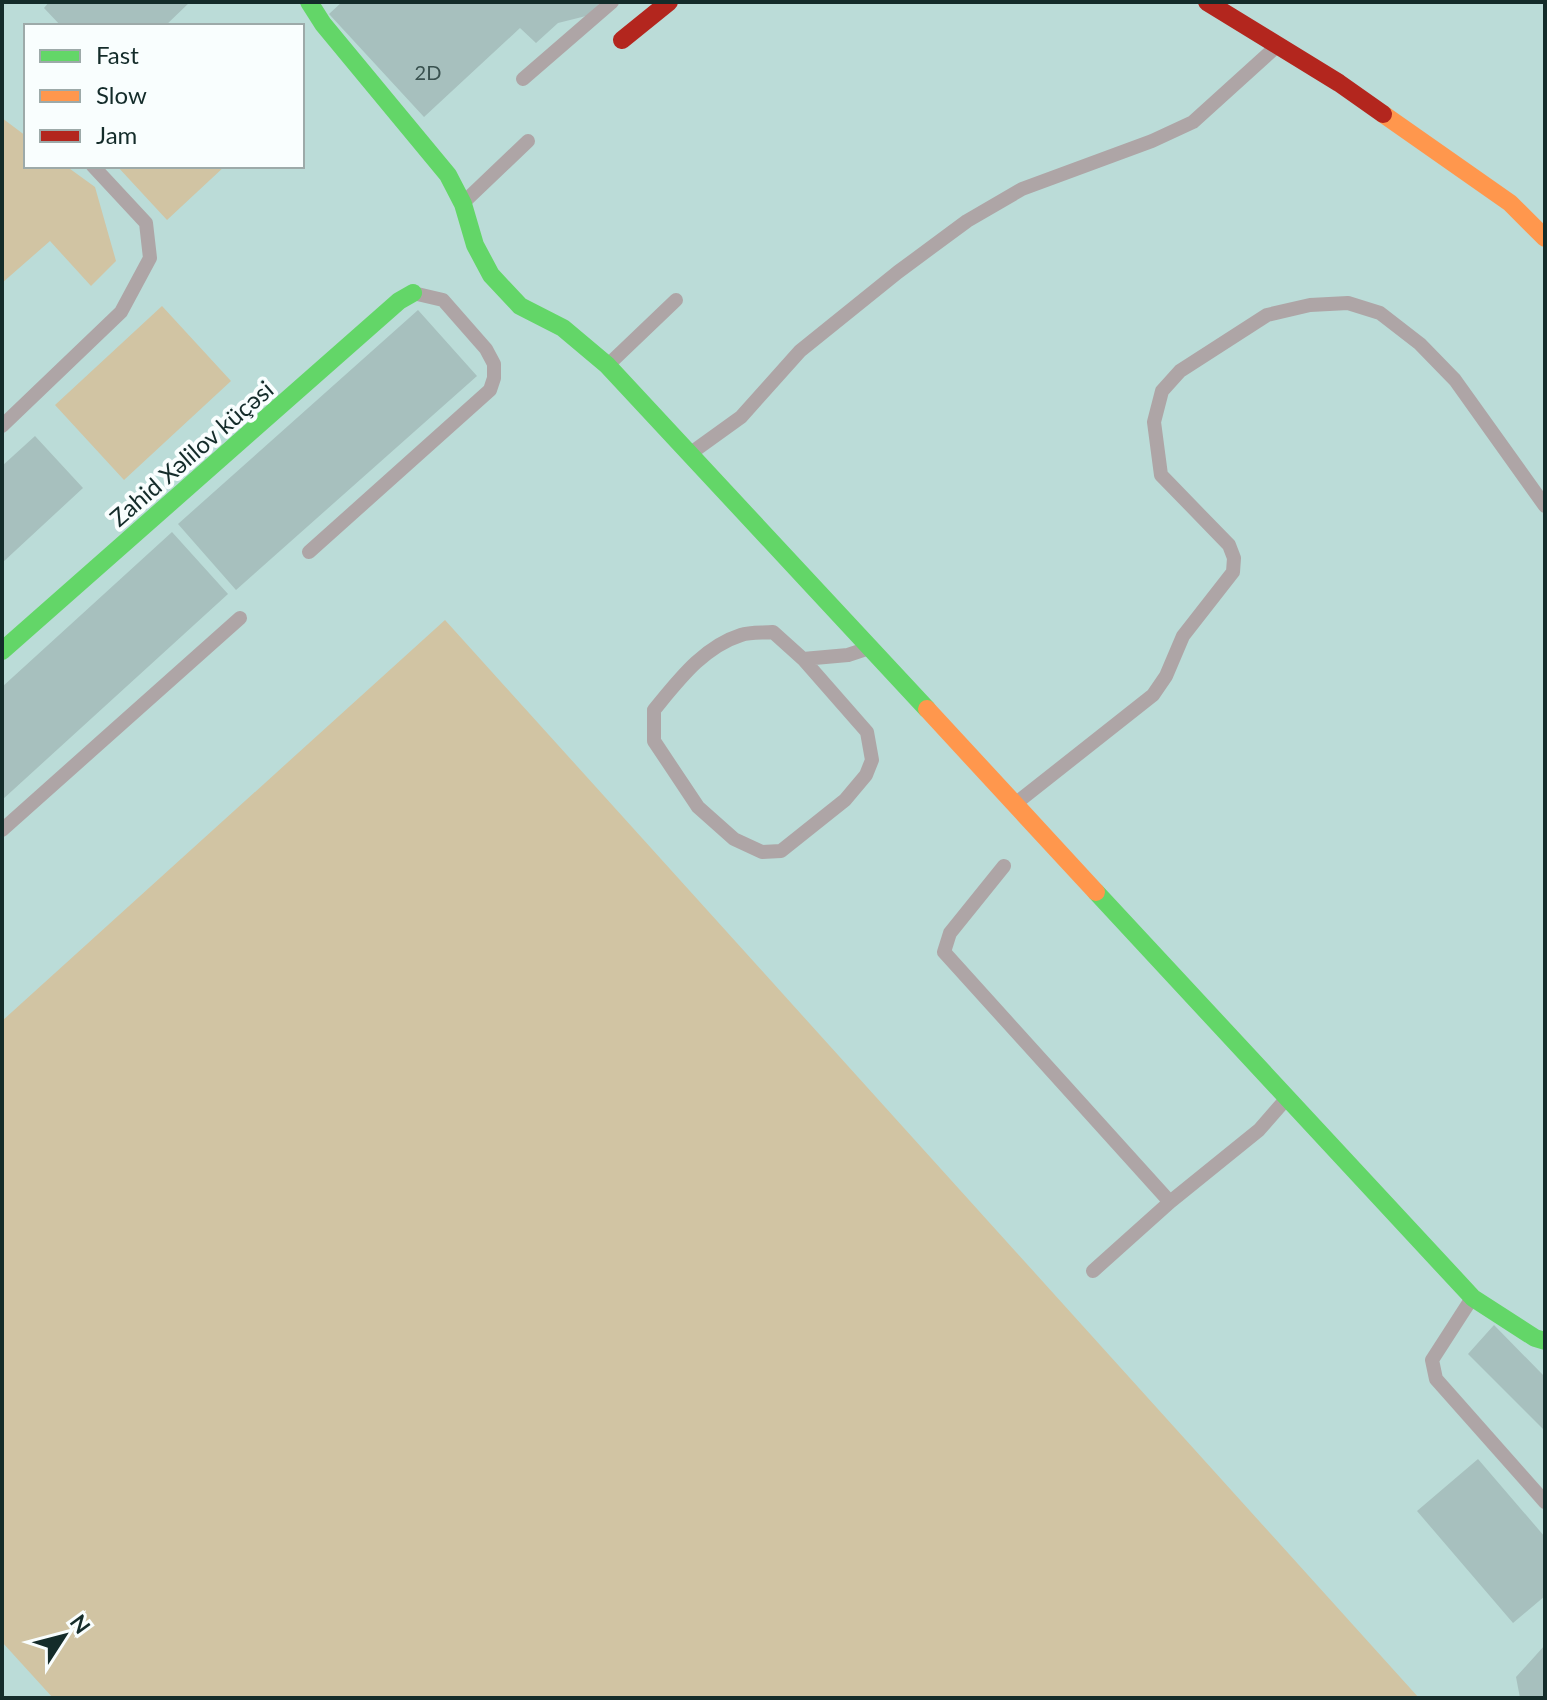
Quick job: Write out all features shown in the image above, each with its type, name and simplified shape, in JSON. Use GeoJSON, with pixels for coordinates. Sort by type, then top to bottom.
{"type":"FeatureCollection","features":[{"type":"Feature","properties":{"kind":"street"},"geometry":{"type":"LineString","coordinates":[[309,2],[323,24],[448,175],[463,204],[475,245],[491,275],[520,306],[563,328],[607,365],[1473,1298],[1535,1338],[1545,1341]]}},
{"type":"Feature","properties":{"kind":"street"},"geometry":{"type":"LineString","coordinates":[[622,40],[669,2]]}},
{"type":"Feature","properties":{"kind":"street"},"geometry":{"type":"LineString","coordinates":[[1207,2],[1339,83],[1510,203],[1545,238]]}},
{"type":"Feature","properties":{"kind":"street","name":"Zahid Xəlilov küçəsi"},"geometry":{"type":"LineString","coordinates":[[2,651],[399,301],[413,293]]}},
{"type":"Feature","properties":{"kind":"lane"},"geometry":{"type":"LineString","coordinates":[[523,79],[612,2]]}},
{"type":"Feature","properties":{"kind":"lane"},"geometry":{"type":"LineString","coordinates":[[690,454],[741,417],[800,351],[967,221],[1022,189],[1152,141],[1193,122],[1278,46]]}},
{"type":"Feature","properties":{"kind":"lane"},"geometry":{"type":"LineString","coordinates":[[463,204],[528,141]]}},
{"type":"Feature","properties":{"kind":"lane"},"geometry":{"type":"LineString","coordinates":[[2,426],[121,312],[150,258],[146,223],[95,168]]}},
{"type":"Feature","properties":{"kind":"lane"},"geometry":{"type":"LineString","coordinates":[[309,552],[490,390],[494,364],[486,349],[443,300],[413,293]]}},
{"type":"Feature","properties":{"kind":"lane"},"geometry":{"type":"LineString","coordinates":[[607,365],[676,300]]}},
{"type":"Feature","properties":{"kind":"lane"},"geometry":{"type":"LineString","coordinates":[[1014,804],[1153,695],[1166,676],[1183,636],[1233,572],[1234,558],[1229,545],[1161,475],[1154,422],[1162,391],[1180,371],[1267,315],[1310,305],[1348,303],[1380,313],[1420,344],[1455,380],[1545,506]]}},
{"type":"Feature","properties":{"kind":"lane"},"geometry":{"type":"LineString","coordinates":[[2,830],[240,618]]}},
{"type":"Feature","properties":{"kind":"lane"},"geometry":{"type":"LineString","coordinates":[[803,659],[867,732],[872,760],[866,775],[845,800],[781,851],[762,852],[734,839],[698,807],[654,741],[654,710],[684,673],[714,648],[742,635],[773,632],[803,659],[848,655],[870,648]]}},
{"type":"Feature","properties":{"kind":"lane"},"geometry":{"type":"LineString","coordinates":[[1004,866],[950,933],[944,952],[1170,1202]]}},
{"type":"Feature","properties":{"kind":"lane"},"geometry":{"type":"LineString","coordinates":[[1093,1271],[1170,1202],[1259,1130],[1287,1098]]}},
{"type":"Feature","properties":{"kind":"lane"},"geometry":{"type":"LineString","coordinates":[[1473,1298],[1432,1360],[1436,1379],[1545,1502]]}},
{"type":"Feature","properties":{"kind":"shaded area"},"geometry":{"type":"Polygon","coordinates":[[[2,118],[24,134],[24,168],[69,168],[95,187],[116,261],[91,286],[50,241],[2,283],[2,118]]]}},
{"type":"Feature","properties":{"kind":"shaded area"},"geometry":{"type":"Polygon","coordinates":[[[119,168],[223,168],[167,220],[119,168]]]}},
{"type":"Feature","properties":{"kind":"shaded area"},"geometry":{"type":"Polygon","coordinates":[[[162,306],[231,381],[124,480],[55,405],[162,306]]]}},
{"type":"Feature","properties":{"kind":"shaded area"},"geometry":{"type":"Polygon","coordinates":[[[445,620],[1419,1698],[53,1698],[2,1642],[2,1021],[445,620]]]}},
{"type":"Feature","properties":{"kind":"building"},"geometry":{"type":"Polygon","coordinates":[[[49,2],[190,2],[167,24],[59,24],[44,8],[49,2]]]}},
{"type":"Feature","properties":{"kind":"building"},"geometry":{"type":"Polygon","coordinates":[[[342,2],[601,2],[586,16],[558,23],[536,43],[520,28],[424,117],[329,14],[342,2]]]}},
{"type":"Feature","properties":{"kind":"building"},"geometry":{"type":"Polygon","coordinates":[[[418,310],[477,376],[236,590],[178,524],[418,310]]]}},
{"type":"Feature","properties":{"kind":"building"},"geometry":{"type":"Polygon","coordinates":[[[35,436],[83,488],[2,563],[2,466],[35,436]]]}},
{"type":"Feature","properties":{"kind":"building"},"geometry":{"type":"Polygon","coordinates":[[[172,532],[228,594],[2,800],[2,687],[172,532]]]}},
{"type":"Feature","properties":{"kind":"building"},"geometry":{"type":"Polygon","coordinates":[[[1494,1325],[1545,1377],[1545,1431],[1468,1354],[1494,1325]]]}},
{"type":"Feature","properties":{"kind":"building"},"geometry":{"type":"Polygon","coordinates":[[[1478,1459],[1545,1537],[1545,1596],[1513,1623],[1417,1511],[1478,1459]]]}},
{"type":"Feature","properties":{"kind":"building"},"geometry":{"type":"Polygon","coordinates":[[[1545,1645],[1545,1698],[1520,1698],[1516,1677],[1545,1645]]]}},
{"type":"Feature","properties":{"kind":"traffic: fast"},"geometry":{"type":"LineString","coordinates":[[309,2],[323,24],[448,175],[463,204],[475,245],[491,275],[520,306],[563,328],[607,365],[927,709]]}},
{"type":"Feature","properties":{"kind":"traffic: fast"},"geometry":{"type":"LineString","coordinates":[[2,651],[399,301],[413,293]]}},
{"type":"Feature","properties":{"kind":"traffic: fast"},"geometry":{"type":"LineString","coordinates":[[1096,892],[1473,1298],[1535,1338],[1545,1341]]}},
{"type":"Feature","properties":{"kind":"traffic: slow"},"geometry":{"type":"LineString","coordinates":[[1383,114],[1510,203],[1545,238]]}},
{"type":"Feature","properties":{"kind":"traffic: slow"},"geometry":{"type":"LineString","coordinates":[[927,709],[1096,892]]}},
{"type":"Feature","properties":{"kind":"traffic: jam"},"geometry":{"type":"LineString","coordinates":[[622,40],[669,2]]}},
{"type":"Feature","properties":{"kind":"traffic: jam"},"geometry":{"type":"LineString","coordinates":[[1207,2],[1339,83],[1383,114]]}}]}
